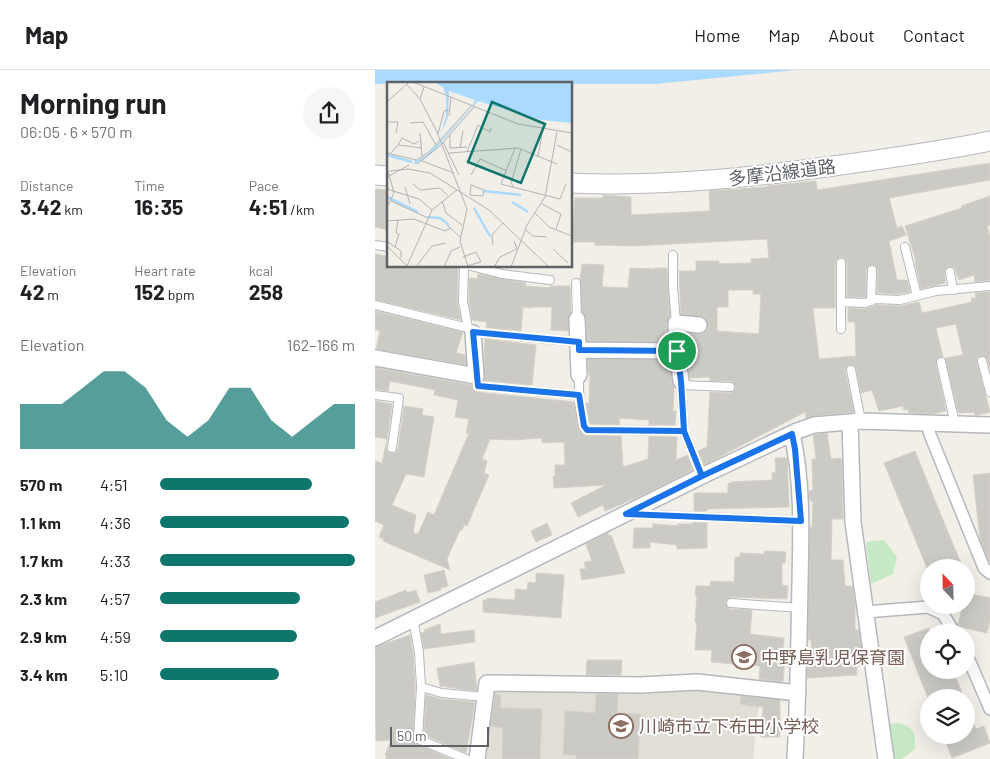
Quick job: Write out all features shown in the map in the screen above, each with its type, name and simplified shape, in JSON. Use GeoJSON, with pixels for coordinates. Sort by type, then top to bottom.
{"type":"FeatureCollection","features":[{"type":"Feature","properties":{"kind":"street","name":"多摩沿線道路"},"geometry":{"type":"LineString","coordinates":[[573,184],[635,184],[717,180],[949,150],[990,141]]}},
{"type":"Feature","properties":{"kind":"street"},"geometry":{"type":"LineString","coordinates":[[577,319],[579,375]]}},
{"type":"Feature","properties":{"kind":"street"},"geometry":{"type":"LineString","coordinates":[[681,383],[676,323],[699,325]]}},
{"type":"Feature","properties":{"kind":"street"},"geometry":{"type":"LineString","coordinates":[[375,358],[476,376],[470,330]]}},
{"type":"Feature","properties":{"kind":"street"},"geometry":{"type":"LineString","coordinates":[[579,346],[677,351]]}},
{"type":"Feature","properties":{"kind":"street"},"geometry":{"type":"LineString","coordinates":[[856,422],[853,522],[886,759]]}},
{"type":"Feature","properties":{"kind":"street"},"geometry":{"type":"LineString","coordinates":[[375,638],[702,476],[814,425],[856,422],[990,424]]}},
{"type":"Feature","properties":{"kind":"street"},"geometry":{"type":"LineString","coordinates":[[929,432],[984,568],[990,573]]}},
{"type":"Feature","properties":{"kind":"street"},"geometry":{"type":"LineString","coordinates":[[792,434],[801,521],[795,759]]}},
{"type":"Feature","properties":{"kind":"street"},"geometry":{"type":"LineString","coordinates":[[865,612],[928,607],[943,614],[949,624]]}},
{"type":"Feature","properties":{"kind":"street"},"geometry":{"type":"LineString","coordinates":[[975,674],[990,709]]}},
{"type":"Feature","properties":{"kind":"street"},"geometry":{"type":"LineString","coordinates":[[477,759],[487,683],[640,685],[697,682],[798,693]]}},
{"type":"Feature","properties":{"kind":"lane"},"geometry":{"type":"LineString","coordinates":[[905,247],[917,296]]}},
{"type":"Feature","properties":{"kind":"lane"},"geometry":{"type":"LineString","coordinates":[[673,255],[676,323]]}},
{"type":"Feature","properties":{"kind":"lane"},"geometry":{"type":"LineString","coordinates":[[841,263],[841,329]]}},
{"type":"Feature","properties":{"kind":"lane"},"geometry":{"type":"LineString","coordinates":[[463,268],[463,301],[470,330]]}},
{"type":"Feature","properties":{"kind":"lane"},"geometry":{"type":"LineString","coordinates":[[479,268],[502,274],[551,280]]}},
{"type":"Feature","properties":{"kind":"lane"},"geometry":{"type":"LineString","coordinates":[[871,301],[872,270]]}},
{"type":"Feature","properties":{"kind":"lane"},"geometry":{"type":"LineString","coordinates":[[949,272],[953,290]]}},
{"type":"Feature","properties":{"kind":"lane"},"geometry":{"type":"LineString","coordinates":[[576,283],[577,319]]}},
{"type":"Feature","properties":{"kind":"lane"},"geometry":{"type":"LineString","coordinates":[[841,302],[865,303],[876,299],[901,300],[953,290],[990,286]]}},
{"type":"Feature","properties":{"kind":"lane"},"geometry":{"type":"LineString","coordinates":[[375,305],[470,330],[579,346]]}},
{"type":"Feature","properties":{"kind":"lane"},"geometry":{"type":"LineString","coordinates":[[982,361],[990,392]]}},
{"type":"Feature","properties":{"kind":"lane"},"geometry":{"type":"LineString","coordinates":[[941,362],[955,424]]}},
{"type":"Feature","properties":{"kind":"lane"},"geometry":{"type":"LineString","coordinates":[[851,370],[856,422]]}},
{"type":"Feature","properties":{"kind":"lane"},"geometry":{"type":"LineString","coordinates":[[579,375],[579,395],[584,426],[587,430],[684,431]]}},
{"type":"Feature","properties":{"kind":"lane"},"geometry":{"type":"LineString","coordinates":[[476,376],[478,386],[579,395]]}},
{"type":"Feature","properties":{"kind":"lane"},"geometry":{"type":"LineString","coordinates":[[702,476],[684,431],[681,383],[730,387]]}},
{"type":"Feature","properties":{"kind":"lane"},"geometry":{"type":"LineString","coordinates":[[375,395],[399,398],[392,448]]}},
{"type":"Feature","properties":{"kind":"lane"},"geometry":{"type":"LineString","coordinates":[[626,514],[801,521]]}},
{"type":"Feature","properties":{"kind":"lane"},"geometry":{"type":"LineString","coordinates":[[731,603],[799,608]]}},
{"type":"Feature","properties":{"kind":"lane"},"geometry":{"type":"LineString","coordinates":[[413,618],[419,653],[421,687],[418,739],[467,759]]}},
{"type":"Feature","properties":{"kind":"lane"},"geometry":{"type":"LineString","coordinates":[[421,687],[442,692],[485,697]]}},
{"type":"Feature","properties":{"kind":"shaded area","name":"川崎市立下布田小学校"},"geometry":{"type":"Polygon","coordinates":[[[495,688],[695,688],[760,694],[753,759],[481,759],[489,694],[495,688]]]}},
{"type":"Feature","properties":{"kind":"green space"},"geometry":{"type":"Polygon","coordinates":[[[884,540],[897,557],[893,574],[871,584],[866,542],[884,540]]]}},
{"type":"Feature","properties":{"kind":"green space"},"geometry":{"type":"Polygon","coordinates":[[[898,723],[908,726],[913,732],[915,749],[902,759],[894,759],[888,724],[898,723]]]}},
{"type":"Feature","properties":{"kind":"water"},"geometry":{"type":"Polygon","coordinates":[[[375,70],[796,70],[655,84],[387,82],[387,84],[375,84],[375,70]]]}},
{"type":"Feature","properties":{"kind":"building"},"geometry":{"type":"Polygon","coordinates":[[[990,163],[990,180],[889,198],[897,228],[902,226],[906,235],[889,241],[897,280],[907,280],[910,292],[899,294],[877,293],[878,270],[872,264],[866,269],[866,297],[847,297],[847,263],[841,257],[835,263],[835,308],[813,308],[819,359],[856,356],[855,322],[848,322],[848,308],[865,309],[877,305],[900,306],[919,302],[922,313],[972,302],[971,298],[976,298],[975,293],[990,292],[990,368],[984,356],[978,357],[977,362],[990,412],[975,415],[974,412],[959,413],[957,408],[945,358],[963,355],[956,324],[936,328],[943,357],[938,358],[936,363],[946,411],[932,414],[909,413],[908,409],[904,410],[903,406],[879,411],[872,390],[861,393],[856,368],[853,365],[849,365],[845,371],[854,412],[806,418],[805,412],[704,465],[698,451],[707,447],[710,392],[730,393],[736,387],[731,381],[710,381],[710,377],[690,378],[686,333],[703,334],[707,330],[708,325],[704,317],[681,314],[679,271],[696,271],[696,261],[719,261],[719,264],[751,263],[751,259],[769,258],[767,239],[634,246],[595,245],[595,242],[573,242],[575,198],[603,198],[603,195],[631,197],[631,215],[710,211],[709,191],[816,181],[817,190],[990,163]],[[728,290],[728,307],[717,307],[717,331],[759,334],[761,294],[753,294],[753,290],[728,290]]]}},
{"type":"Feature","properties":{"kind":"building"},"geometry":{"type":"Polygon","coordinates":[[[375,189],[387,190],[387,230],[375,227],[375,189]]]}},
{"type":"Feature","properties":{"kind":"building"},"geometry":{"type":"Polygon","coordinates":[[[990,196],[990,225],[987,226],[990,237],[990,280],[975,282],[974,275],[959,280],[955,269],[950,266],[945,270],[945,283],[921,289],[916,261],[905,226],[962,208],[961,206],[990,196]]]}},
{"type":"Feature","properties":{"kind":"building"},"geometry":{"type":"Polygon","coordinates":[[[375,254],[387,257],[387,268],[458,268],[457,301],[461,320],[375,300],[375,254]]]}},
{"type":"Feature","properties":{"kind":"building"},"geometry":{"type":"Polygon","coordinates":[[[582,264],[604,265],[602,287],[628,288],[630,268],[667,268],[670,316],[667,323],[667,342],[587,341],[586,319],[582,312],[580,280],[582,264]]]}},
{"type":"Feature","properties":{"kind":"building"},"geometry":{"type":"Polygon","coordinates":[[[478,274],[526,283],[525,286],[550,288],[550,286],[570,286],[571,312],[568,319],[568,331],[551,330],[552,307],[523,307],[521,331],[486,328],[487,322],[472,320],[469,301],[469,278],[477,279],[478,274]]]}},
{"type":"Feature","properties":{"kind":"building"},"geometry":{"type":"Polygon","coordinates":[[[375,311],[463,332],[456,353],[465,355],[466,365],[376,349],[380,331],[375,329],[375,311]]]}},
{"type":"Feature","properties":{"kind":"building"},"geometry":{"type":"Polygon","coordinates":[[[485,339],[536,345],[532,385],[484,381],[485,339]]]}},
{"type":"Feature","properties":{"kind":"building"},"geometry":{"type":"Polygon","coordinates":[[[588,359],[669,360],[674,387],[673,411],[676,411],[675,425],[649,425],[649,420],[619,418],[620,425],[590,424],[585,403],[589,404],[590,375],[588,359]]]}},
{"type":"Feature","properties":{"kind":"building"},"geometry":{"type":"Polygon","coordinates":[[[375,368],[472,385],[477,392],[574,402],[577,421],[584,435],[621,436],[623,467],[648,459],[649,436],[677,437],[676,460],[688,455],[693,470],[641,496],[605,511],[603,505],[578,517],[571,503],[606,485],[554,488],[553,476],[555,476],[555,465],[565,465],[564,442],[542,443],[542,438],[490,439],[482,459],[487,461],[484,473],[489,475],[467,526],[464,525],[462,530],[460,530],[447,559],[450,570],[383,541],[384,539],[379,537],[384,525],[375,521],[375,461],[382,463],[387,439],[375,437],[375,401],[392,404],[386,447],[387,451],[391,453],[395,453],[398,449],[404,406],[423,409],[422,415],[434,417],[424,477],[406,474],[392,505],[416,515],[413,533],[418,534],[428,512],[434,515],[469,433],[466,433],[469,419],[455,417],[458,400],[434,395],[435,390],[390,381],[388,391],[375,389],[375,368]]]}},
{"type":"Feature","properties":{"kind":"building"},"geometry":{"type":"Polygon","coordinates":[[[827,433],[831,459],[841,458],[842,468],[843,519],[832,519],[831,560],[843,560],[845,586],[853,586],[855,630],[859,630],[862,651],[861,666],[857,666],[857,675],[807,678],[808,661],[812,661],[811,640],[808,640],[810,527],[812,527],[813,501],[810,501],[809,491],[813,490],[812,459],[816,459],[813,435],[827,433]]]}},
{"type":"Feature","properties":{"kind":"building"},"geometry":{"type":"Polygon","coordinates":[[[915,451],[959,559],[923,559],[884,463],[915,451]]]}},
{"type":"Feature","properties":{"kind":"building"},"geometry":{"type":"Polygon","coordinates":[[[775,458],[787,458],[789,507],[694,511],[694,493],[728,493],[728,484],[731,482],[772,480],[772,473],[776,472],[775,458]]]}},
{"type":"Feature","properties":{"kind":"building"},"geometry":{"type":"Polygon","coordinates":[[[990,473],[989,561],[980,539],[973,475],[990,473]]]}},
{"type":"Feature","properties":{"kind":"building"},"geometry":{"type":"Polygon","coordinates":[[[693,522],[707,523],[707,548],[677,549],[677,545],[650,542],[650,548],[633,548],[634,528],[653,528],[653,524],[678,526],[678,524],[693,524],[693,522]]]}},
{"type":"Feature","properties":{"kind":"building"},"geometry":{"type":"Polygon","coordinates":[[[547,523],[552,535],[536,542],[531,531],[547,523]]]}},
{"type":"Feature","properties":{"kind":"building"},"geometry":{"type":"Polygon","coordinates":[[[608,533],[609,536],[611,535],[625,573],[582,580],[580,569],[586,569],[584,562],[592,561],[586,544],[608,533]]]}},
{"type":"Feature","properties":{"kind":"building"},"geometry":{"type":"Polygon","coordinates":[[[765,551],[786,552],[785,563],[782,563],[782,585],[788,586],[787,599],[731,597],[725,603],[730,609],[752,610],[750,634],[784,638],[782,656],[785,656],[783,682],[759,679],[760,666],[711,662],[712,650],[695,650],[697,623],[695,622],[696,586],[710,586],[711,581],[734,582],[735,557],[740,557],[740,553],[764,554],[765,551]]]}},
{"type":"Feature","properties":{"kind":"building"},"geometry":{"type":"Polygon","coordinates":[[[444,570],[448,586],[428,593],[424,575],[444,570]]]}},
{"type":"Feature","properties":{"kind":"building"},"geometry":{"type":"Polygon","coordinates":[[[536,573],[564,575],[561,618],[483,612],[483,600],[487,600],[487,598],[515,600],[515,589],[527,590],[528,582],[536,583],[536,573]]]}},
{"type":"Feature","properties":{"kind":"building"},"geometry":{"type":"Polygon","coordinates":[[[406,590],[407,593],[416,590],[420,602],[375,618],[375,602],[406,590]]]}},
{"type":"Feature","properties":{"kind":"building"},"geometry":{"type":"Polygon","coordinates":[[[975,595],[990,598],[990,621],[987,633],[975,630],[975,624],[958,624],[961,614],[975,614],[975,595]]]}},
{"type":"Feature","properties":{"kind":"building"},"geometry":{"type":"Polygon","coordinates":[[[440,624],[441,634],[474,630],[475,642],[424,649],[421,633],[440,624]]]}},
{"type":"Feature","properties":{"kind":"building"},"geometry":{"type":"Polygon","coordinates":[[[920,631],[920,678],[904,637],[920,631]]]}},
{"type":"Feature","properties":{"kind":"building"},"geometry":{"type":"Polygon","coordinates":[[[410,635],[415,687],[413,741],[451,759],[385,759],[391,740],[376,741],[375,647],[410,635]]]}},
{"type":"Feature","properties":{"kind":"building"},"geometry":{"type":"Polygon","coordinates":[[[587,660],[622,660],[621,675],[586,675],[587,660]]]}},
{"type":"Feature","properties":{"kind":"building"},"geometry":{"type":"Polygon","coordinates":[[[474,662],[477,691],[440,686],[437,668],[474,662]]]}},
{"type":"Feature","properties":{"kind":"building"},"geometry":{"type":"Polygon","coordinates":[[[921,679],[957,679],[960,689],[924,689],[921,679]]]}},
{"type":"Feature","properties":{"kind":"building"},"geometry":{"type":"Polygon","coordinates":[[[495,694],[501,695],[500,708],[542,709],[540,759],[502,759],[503,728],[491,726],[495,694]]]}},
{"type":"Feature","properties":{"kind":"building"},"geometry":{"type":"Polygon","coordinates":[[[596,694],[618,694],[617,713],[640,714],[638,759],[576,759],[576,755],[563,755],[565,711],[595,713],[596,694]]]}},
{"type":"Feature","properties":{"kind":"building"},"geometry":{"type":"Polygon","coordinates":[[[426,695],[441,699],[475,702],[466,753],[424,735],[426,695]]]}},
{"type":"Feature","properties":{"kind":"building"},"geometry":{"type":"Polygon","coordinates":[[[741,696],[780,700],[780,737],[761,737],[763,707],[740,704],[741,696]]]}},
{"type":"Feature","properties":{"kind":"building"},"geometry":{"type":"Polygon","coordinates":[[[984,726],[990,743],[952,758],[947,744],[975,744],[975,727],[976,729],[984,726]]]}},
{"type":"Feature","properties":{"kind":"place","name":"中野島乳児保育園"},"geometry":{"type":"Point","coordinates":[744,657]}},
{"type":"Feature","properties":{"kind":"place","name":"川崎市立下布田小学校"},"geometry":{"type":"Point","coordinates":[621,726]}},
{"type":"Feature","properties":{"kind":"route"},"geometry":{"type":"LineString","coordinates":[[677,351],[579,350],[579,342],[473,332],[478,386],[579,395],[584,426],[587,430],[684,431],[702,476],[626,514],[765,518],[801,521],[792,434],[702,476],[684,431],[677,351]]}}]}
